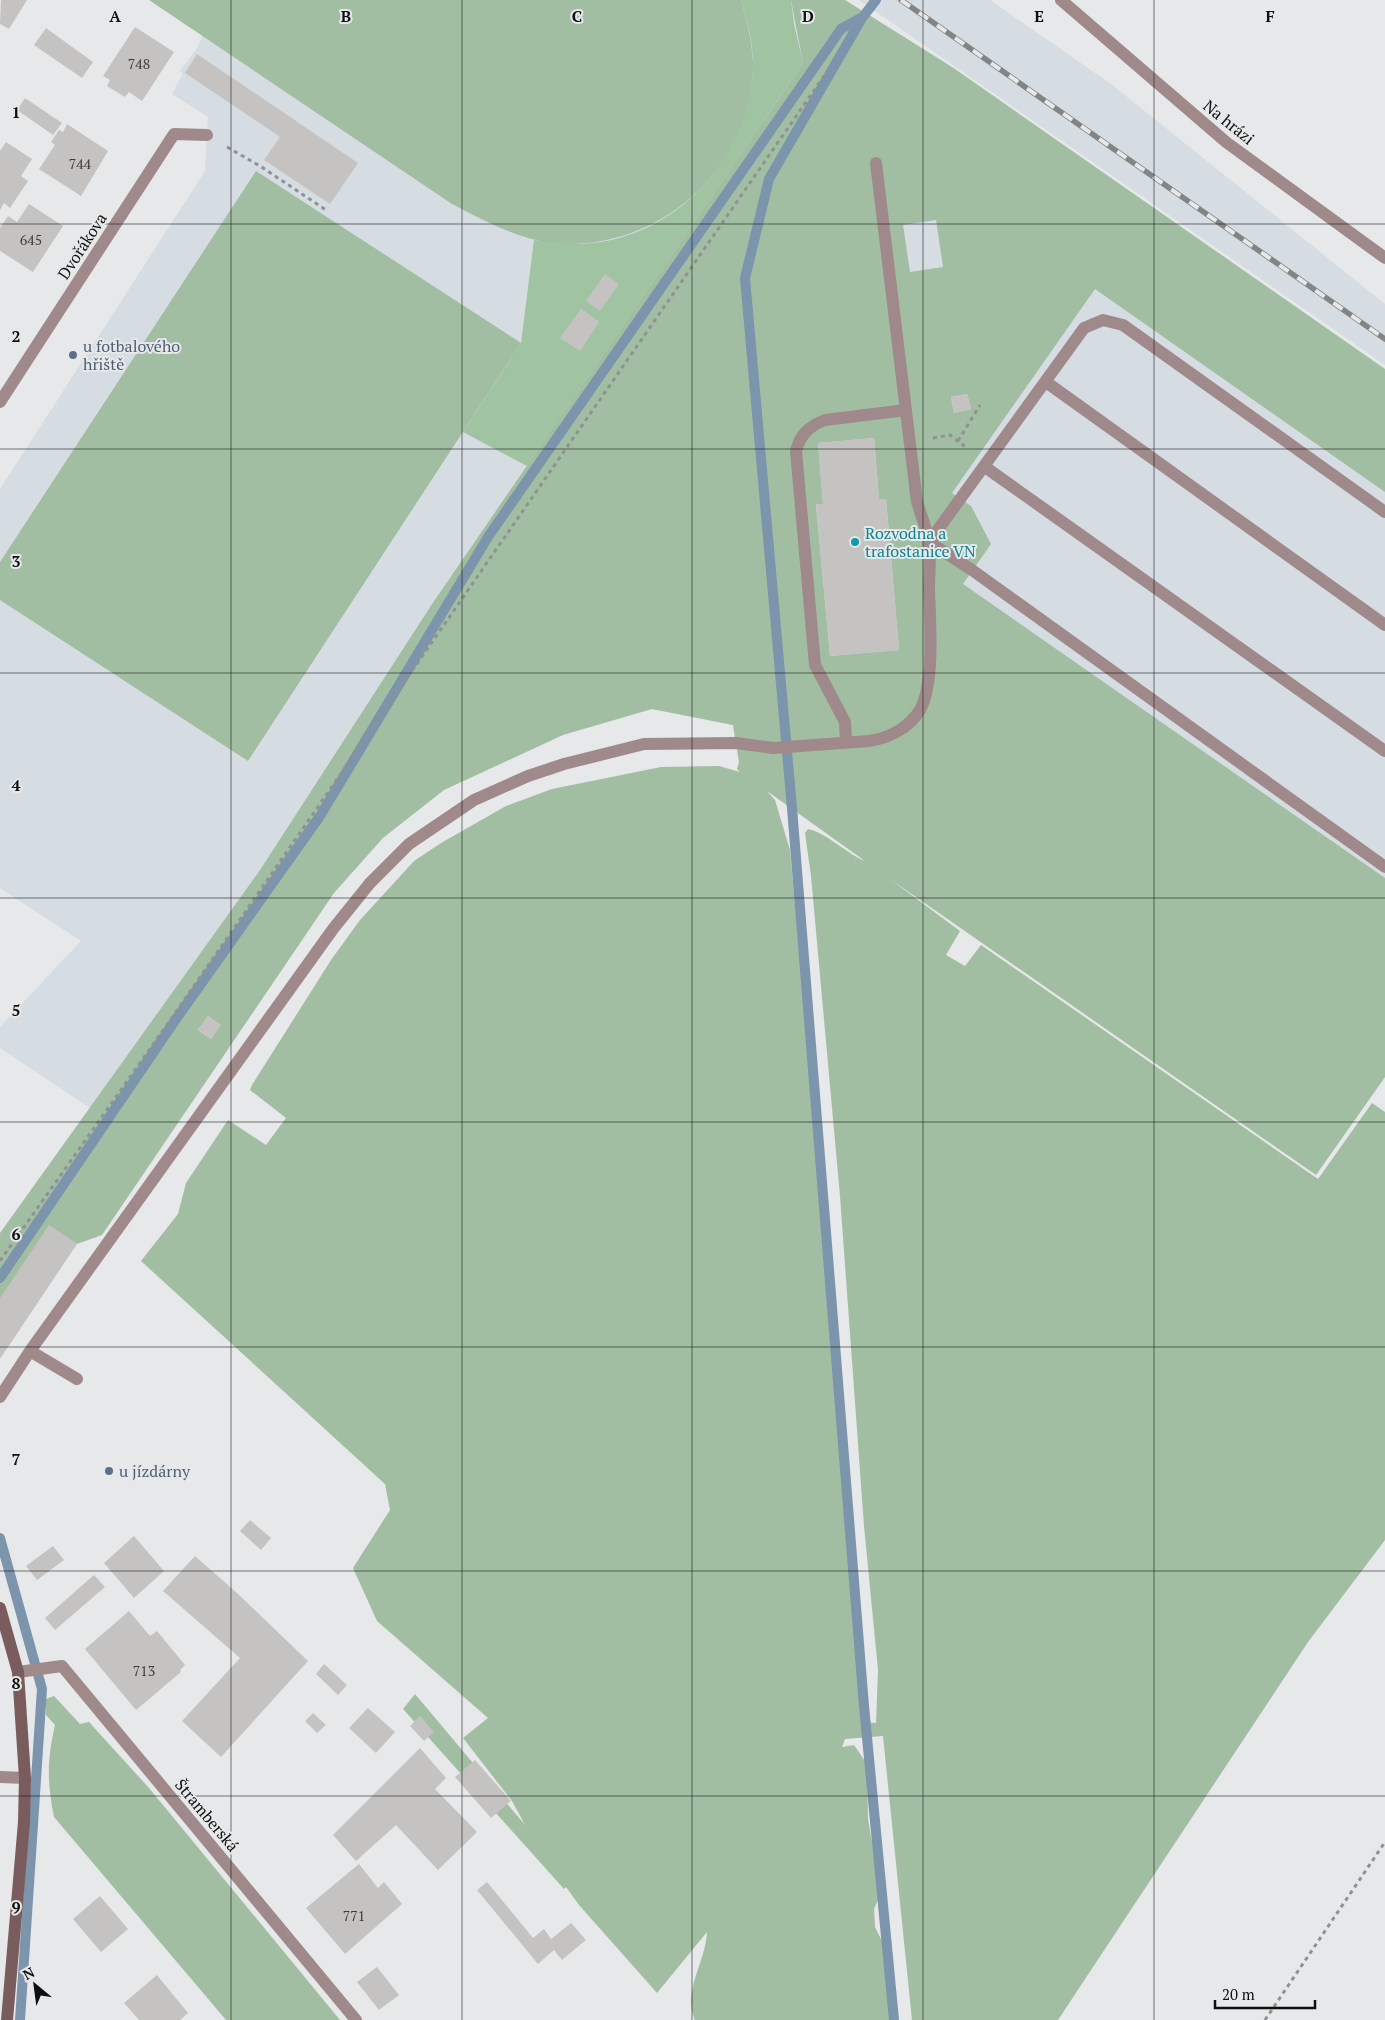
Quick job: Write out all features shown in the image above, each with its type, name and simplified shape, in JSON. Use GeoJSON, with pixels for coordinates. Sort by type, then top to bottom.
{"type":"FeatureCollection","features":[{"type":"Feature","properties":{"kind":"street","name":"Na hrázi"},"geometry":{"type":"LineString","coordinates":[[1061,0],[1226,142],[1385,258]]}},
{"type":"Feature","properties":{"kind":"street","name":"Dvořákova"},"geometry":{"type":"LineString","coordinates":[[0,402],[174,134],[207,136]]}},
{"type":"Feature","properties":{"kind":"street"},"geometry":{"type":"LineString","coordinates":[[0,1397],[30,1351],[333,929],[370,883],[409,844],[474,800],[528,776],[564,764],[644,744],[736,743],[773,748],[869,741],[888,737],[908,724],[921,708],[928,681],[929,542],[917,502],[876,163]]}},
{"type":"Feature","properties":{"kind":"street"},"geometry":{"type":"LineString","coordinates":[[929,542],[1084,328],[1103,320],[1124,325],[1385,512]]}},
{"type":"Feature","properties":{"kind":"street"},"geometry":{"type":"LineString","coordinates":[[1046,382],[1385,625]]}},
{"type":"Feature","properties":{"kind":"street"},"geometry":{"type":"LineString","coordinates":[[846,742],[845,722],[815,665],[796,451],[801,436],[815,424],[825,420],[906,410]]}},
{"type":"Feature","properties":{"kind":"street"},"geometry":{"type":"LineString","coordinates":[[985,467],[1385,752]]}},
{"type":"Feature","properties":{"kind":"street"},"geometry":{"type":"LineString","coordinates":[[929,542],[980,576],[1385,867]]}},
{"type":"Feature","properties":{"kind":"street"},"geometry":{"type":"LineString","coordinates":[[30,1351],[77,1379]]}},
{"type":"Feature","properties":{"kind":"street"},"geometry":{"type":"LineString","coordinates":[[0,1608],[18,1672],[25,1778],[24,1822],[7,2020]]}},
{"type":"Feature","properties":{"kind":"street","name":"Štramberská"},"geometry":{"type":"LineString","coordinates":[[18,1672],[62,1666],[356,2020]]}},
{"type":"Feature","properties":{"kind":"street"},"geometry":{"type":"LineString","coordinates":[[0,1777],[25,1778]]}},
{"type":"Feature","properties":{"kind":"path"},"geometry":{"type":"LineString","coordinates":[[0,1261],[171,1019],[824,76]]}},
{"type":"Feature","properties":{"kind":"path"},"geometry":{"type":"LineString","coordinates":[[207,136],[260,166],[326,210]]}},
{"type":"Feature","properties":{"kind":"path"},"geometry":{"type":"LineString","coordinates":[[958,441],[980,405]]}},
{"type":"Feature","properties":{"kind":"path"},"geometry":{"type":"LineString","coordinates":[[910,442],[950,436],[971,451]]}},
{"type":"Feature","properties":{"kind":"path"},"geometry":{"type":"LineString","coordinates":[[1266,2020],[1385,1842]]}},
{"type":"Feature","properties":{"kind":"shaded area"},"geometry":{"type":"Polygon","coordinates":[[[149,0],[845,0],[952,67],[1385,369],[1385,1077],[1316,1175],[737,769],[739,762],[733,725],[651,709],[803,63],[432,604],[260,870],[90,1108],[0,1048],[0,1027],[81,941],[0,888],[0,489],[205,171],[208,117],[172,94],[183,74],[180,71],[197,48],[203,35],[149,0]]]}},
{"type":"Feature","properties":{"kind":"shaded area"},"geometry":{"type":"Polygon","coordinates":[[[859,0],[990,0],[1111,84],[1385,304],[1385,365],[859,0]]]}},
{"type":"Feature","properties":{"kind":"green space"},"geometry":{"type":"Polygon","coordinates":[[[149,0],[741,0],[749,31],[753,63],[750,100],[739,134],[721,164],[698,191],[670,214],[639,230],[604,241],[568,244],[552,243],[508,231],[452,204],[149,0]]]}},
{"type":"Feature","properties":{"kind":"green space"},"geometry":{"type":"Polygon","coordinates":[[[741,0],[791,0],[794,24],[803,63],[527,466],[463,432],[521,343],[534,240],[579,244],[606,241],[636,232],[664,218],[689,200],[711,178],[729,152],[742,124],[750,94],[753,63],[749,31],[741,0]],[[581,309],[561,338],[580,350],[599,322],[581,309]]]}},
{"type":"Feature","properties":{"kind":"green space"},"geometry":{"type":"Polygon","coordinates":[[[791,0],[845,0],[952,67],[1385,369],[1385,492],[1095,289],[952,493],[971,506],[991,544],[963,584],[1385,878],[1385,1077],[1316,1175],[890,879],[960,931],[946,955],[965,966],[981,945],[1318,1179],[1372,1103],[1385,1112],[1385,1540],[1308,1642],[1058,2020],[912,2020],[883,1736],[845,1739],[842,1747],[854,1745],[867,1764],[868,1819],[881,1893],[874,1909],[875,1927],[882,1941],[892,2020],[695,2020],[691,1999],[706,1943],[707,1932],[657,1993],[579,1905],[566,1887],[564,1889],[403,1709],[415,1694],[525,1825],[512,1801],[463,1738],[488,1718],[377,1621],[353,1568],[390,1510],[385,1484],[141,1261],[178,1214],[186,1183],[228,1120],[266,1145],[286,1118],[250,1090],[252,1085],[331,960],[360,920],[414,861],[441,843],[506,806],[552,789],[661,767],[719,766],[740,772],[737,769],[739,762],[733,725],[652,709],[563,735],[444,790],[383,838],[334,893],[102,1235],[77,1244],[49,1226],[0,1299],[0,1233],[260,870],[432,604],[803,63],[791,0]],[[936,220],[903,225],[910,272],[943,267],[936,220]],[[967,394],[951,397],[954,413],[971,409],[967,394]],[[874,438],[818,443],[823,504],[816,505],[830,656],[899,650],[886,499],[879,499],[874,438]],[[767,791],[775,800],[790,850],[838,1383],[863,1722],[876,1723],[878,1670],[864,1526],[840,1196],[811,876],[805,833],[808,829],[815,831],[865,861],[767,791]],[[208,1016],[198,1030],[211,1039],[220,1025],[208,1016]]]}},
{"type":"Feature","properties":{"kind":"green space"},"geometry":{"type":"Polygon","coordinates":[[[256,171],[521,343],[248,761],[0,600],[0,562],[256,171]]]}},
{"type":"Feature","properties":{"kind":"green space"},"geometry":{"type":"Polygon","coordinates":[[[54,1696],[80,1724],[89,1722],[149,1788],[340,2020],[226,2020],[54,1817],[49,1771],[50,1749],[55,1725],[46,1715],[46,1699],[54,1696]]]}},
{"type":"Feature","properties":{"kind":"building"},"geometry":{"type":"Polygon","coordinates":[[[1,0],[27,0],[9,29],[0,24],[1,0]]]}},
{"type":"Feature","properties":{"kind":"building"},"geometry":{"type":"Polygon","coordinates":[[[135,27],[174,52],[142,101],[129,92],[125,97],[107,86],[110,80],[103,76],[135,27]]]}},
{"type":"Feature","properties":{"kind":"building"},"geometry":{"type":"Polygon","coordinates":[[[46,28],[93,62],[82,78],[34,45],[46,28]]]}},
{"type":"Feature","properties":{"kind":"building"},"geometry":{"type":"Polygon","coordinates":[[[197,54],[358,163],[330,204],[264,160],[280,137],[185,73],[197,54]]]}},
{"type":"Feature","properties":{"kind":"building"},"geometry":{"type":"Polygon","coordinates":[[[25,98],[62,123],[53,135],[17,110],[25,98]]]}},
{"type":"Feature","properties":{"kind":"building"},"geometry":{"type":"Polygon","coordinates":[[[67,124],[108,151],[81,196],[39,169],[55,145],[51,142],[59,130],[63,132],[67,124]]]}},
{"type":"Feature","properties":{"kind":"building"},"geometry":{"type":"Polygon","coordinates":[[[6,142],[32,159],[21,176],[28,181],[10,208],[4,203],[0,210],[0,151],[6,142]]]}},
{"type":"Feature","properties":{"kind":"building"},"geometry":{"type":"Polygon","coordinates":[[[29,204],[63,226],[33,272],[0,251],[0,228],[8,216],[17,222],[29,204]]]}},
{"type":"Feature","properties":{"kind":"building"},"geometry":{"type":"Polygon","coordinates":[[[605,274],[619,284],[600,311],[586,301],[605,274]]]}},
{"type":"Feature","properties":{"kind":"building"},"geometry":{"type":"Polygon","coordinates":[[[581,309],[599,322],[580,351],[560,338],[581,309]]]}},
{"type":"Feature","properties":{"kind":"building"},"geometry":{"type":"Polygon","coordinates":[[[967,394],[971,409],[954,413],[951,397],[967,394]]]}},
{"type":"Feature","properties":{"kind":"building","name":"Rozvodna a trafostanice VN"},"geometry":{"type":"Polygon","coordinates":[[[874,438],[879,499],[886,499],[899,650],[830,656],[816,504],[823,504],[818,443],[874,438]]]}},
{"type":"Feature","properties":{"kind":"building"},"geometry":{"type":"Polygon","coordinates":[[[208,1016],[221,1025],[211,1039],[198,1030],[208,1016]]]}},
{"type":"Feature","properties":{"kind":"building"},"geometry":{"type":"Polygon","coordinates":[[[49,1225],[77,1244],[0,1359],[0,1299],[49,1225]]]}},
{"type":"Feature","properties":{"kind":"building"},"geometry":{"type":"Polygon","coordinates":[[[250,1520],[271,1538],[261,1550],[240,1531],[250,1520]]]}},
{"type":"Feature","properties":{"kind":"building"},"geometry":{"type":"Polygon","coordinates":[[[134,1536],[164,1571],[134,1598],[104,1563],[134,1536]]]}},
{"type":"Feature","properties":{"kind":"building"},"geometry":{"type":"Polygon","coordinates":[[[53,1546],[64,1560],[37,1580],[26,1566],[53,1546]]]}},
{"type":"Feature","properties":{"kind":"building"},"geometry":{"type":"Polygon","coordinates":[[[195,1556],[308,1661],[221,1757],[182,1721],[240,1658],[163,1591],[195,1556]]]}},
{"type":"Feature","properties":{"kind":"building"},"geometry":{"type":"Polygon","coordinates":[[[94,1575],[105,1587],[55,1630],[45,1618],[94,1575]]]}},
{"type":"Feature","properties":{"kind":"building"},"geometry":{"type":"Polygon","coordinates":[[[129,1611],[150,1636],[157,1631],[185,1665],[180,1670],[181,1672],[136,1710],[85,1649],[129,1611]]]}},
{"type":"Feature","properties":{"kind":"building"},"geometry":{"type":"Polygon","coordinates":[[[324,1664],[347,1685],[338,1695],[316,1674],[324,1664]]]}},
{"type":"Feature","properties":{"kind":"building"},"geometry":{"type":"Polygon","coordinates":[[[368,1708],[395,1732],[376,1753],[349,1728],[368,1708]]]}},
{"type":"Feature","properties":{"kind":"building"},"geometry":{"type":"Polygon","coordinates":[[[313,1713],[326,1725],[317,1733],[305,1721],[313,1713]]]}},
{"type":"Feature","properties":{"kind":"building"},"geometry":{"type":"Polygon","coordinates":[[[420,1716],[434,1732],[424,1741],[410,1726],[420,1716]]]}},
{"type":"Feature","properties":{"kind":"building"},"geometry":{"type":"Polygon","coordinates":[[[420,1748],[446,1778],[435,1789],[477,1832],[438,1870],[396,1825],[356,1861],[333,1835],[420,1748]]]}},
{"type":"Feature","properties":{"kind":"building"},"geometry":{"type":"Polygon","coordinates":[[[475,1760],[511,1801],[491,1818],[455,1777],[475,1760]]]}},
{"type":"Feature","properties":{"kind":"building"},"geometry":{"type":"Polygon","coordinates":[[[359,1864],[378,1888],[384,1882],[402,1904],[345,1954],[306,1908],[359,1864]]]}},
{"type":"Feature","properties":{"kind":"building"},"geometry":{"type":"Polygon","coordinates":[[[487,1882],[533,1938],[544,1929],[551,1939],[571,1923],[586,1940],[562,1960],[554,1950],[538,1964],[477,1890],[487,1882]]]}},
{"type":"Feature","properties":{"kind":"building"},"geometry":{"type":"Polygon","coordinates":[[[100,1896],[128,1929],[101,1952],[73,1919],[100,1896]]]}},
{"type":"Feature","properties":{"kind":"building"},"geometry":{"type":"Polygon","coordinates":[[[377,1967],[399,1995],[379,2010],[357,1982],[377,1967]]]}},
{"type":"Feature","properties":{"kind":"building"},"geometry":{"type":"Polygon","coordinates":[[[157,1975],[188,2013],[180,2020],[139,2020],[124,2003],[157,1975]]]}},
{"type":"Feature","properties":{"kind":"waterway"},"geometry":{"type":"LineString","coordinates":[[876,0],[862,18],[769,179],[745,278],[792,808],[864,1706],[894,2020]]}},
{"type":"Feature","properties":{"kind":"waterway"},"geometry":{"type":"LineString","coordinates":[[0,1278],[174,1022],[320,816],[488,537],[841,29],[861,18]]}},
{"type":"Feature","properties":{"kind":"waterway"},"geometry":{"type":"LineString","coordinates":[[0,1538],[42,1689],[20,2020]]}},
{"type":"Feature","properties":{"kind":"railway"},"geometry":{"type":"LineString","coordinates":[[901,0],[1385,339]]}},
{"type":"Feature","properties":{"kind":"place","name":"u fotbalového hřiště"},"geometry":{"type":"Point","coordinates":[73,355]}},
{"type":"Feature","properties":{"kind":"place","name":"Rozvodna a trafostanice VN"},"geometry":{"type":"Point","coordinates":[855,542]}},
{"type":"Feature","properties":{"kind":"place","name":"u jízdárny"},"geometry":{"type":"Point","coordinates":[109,1471]}}]}
